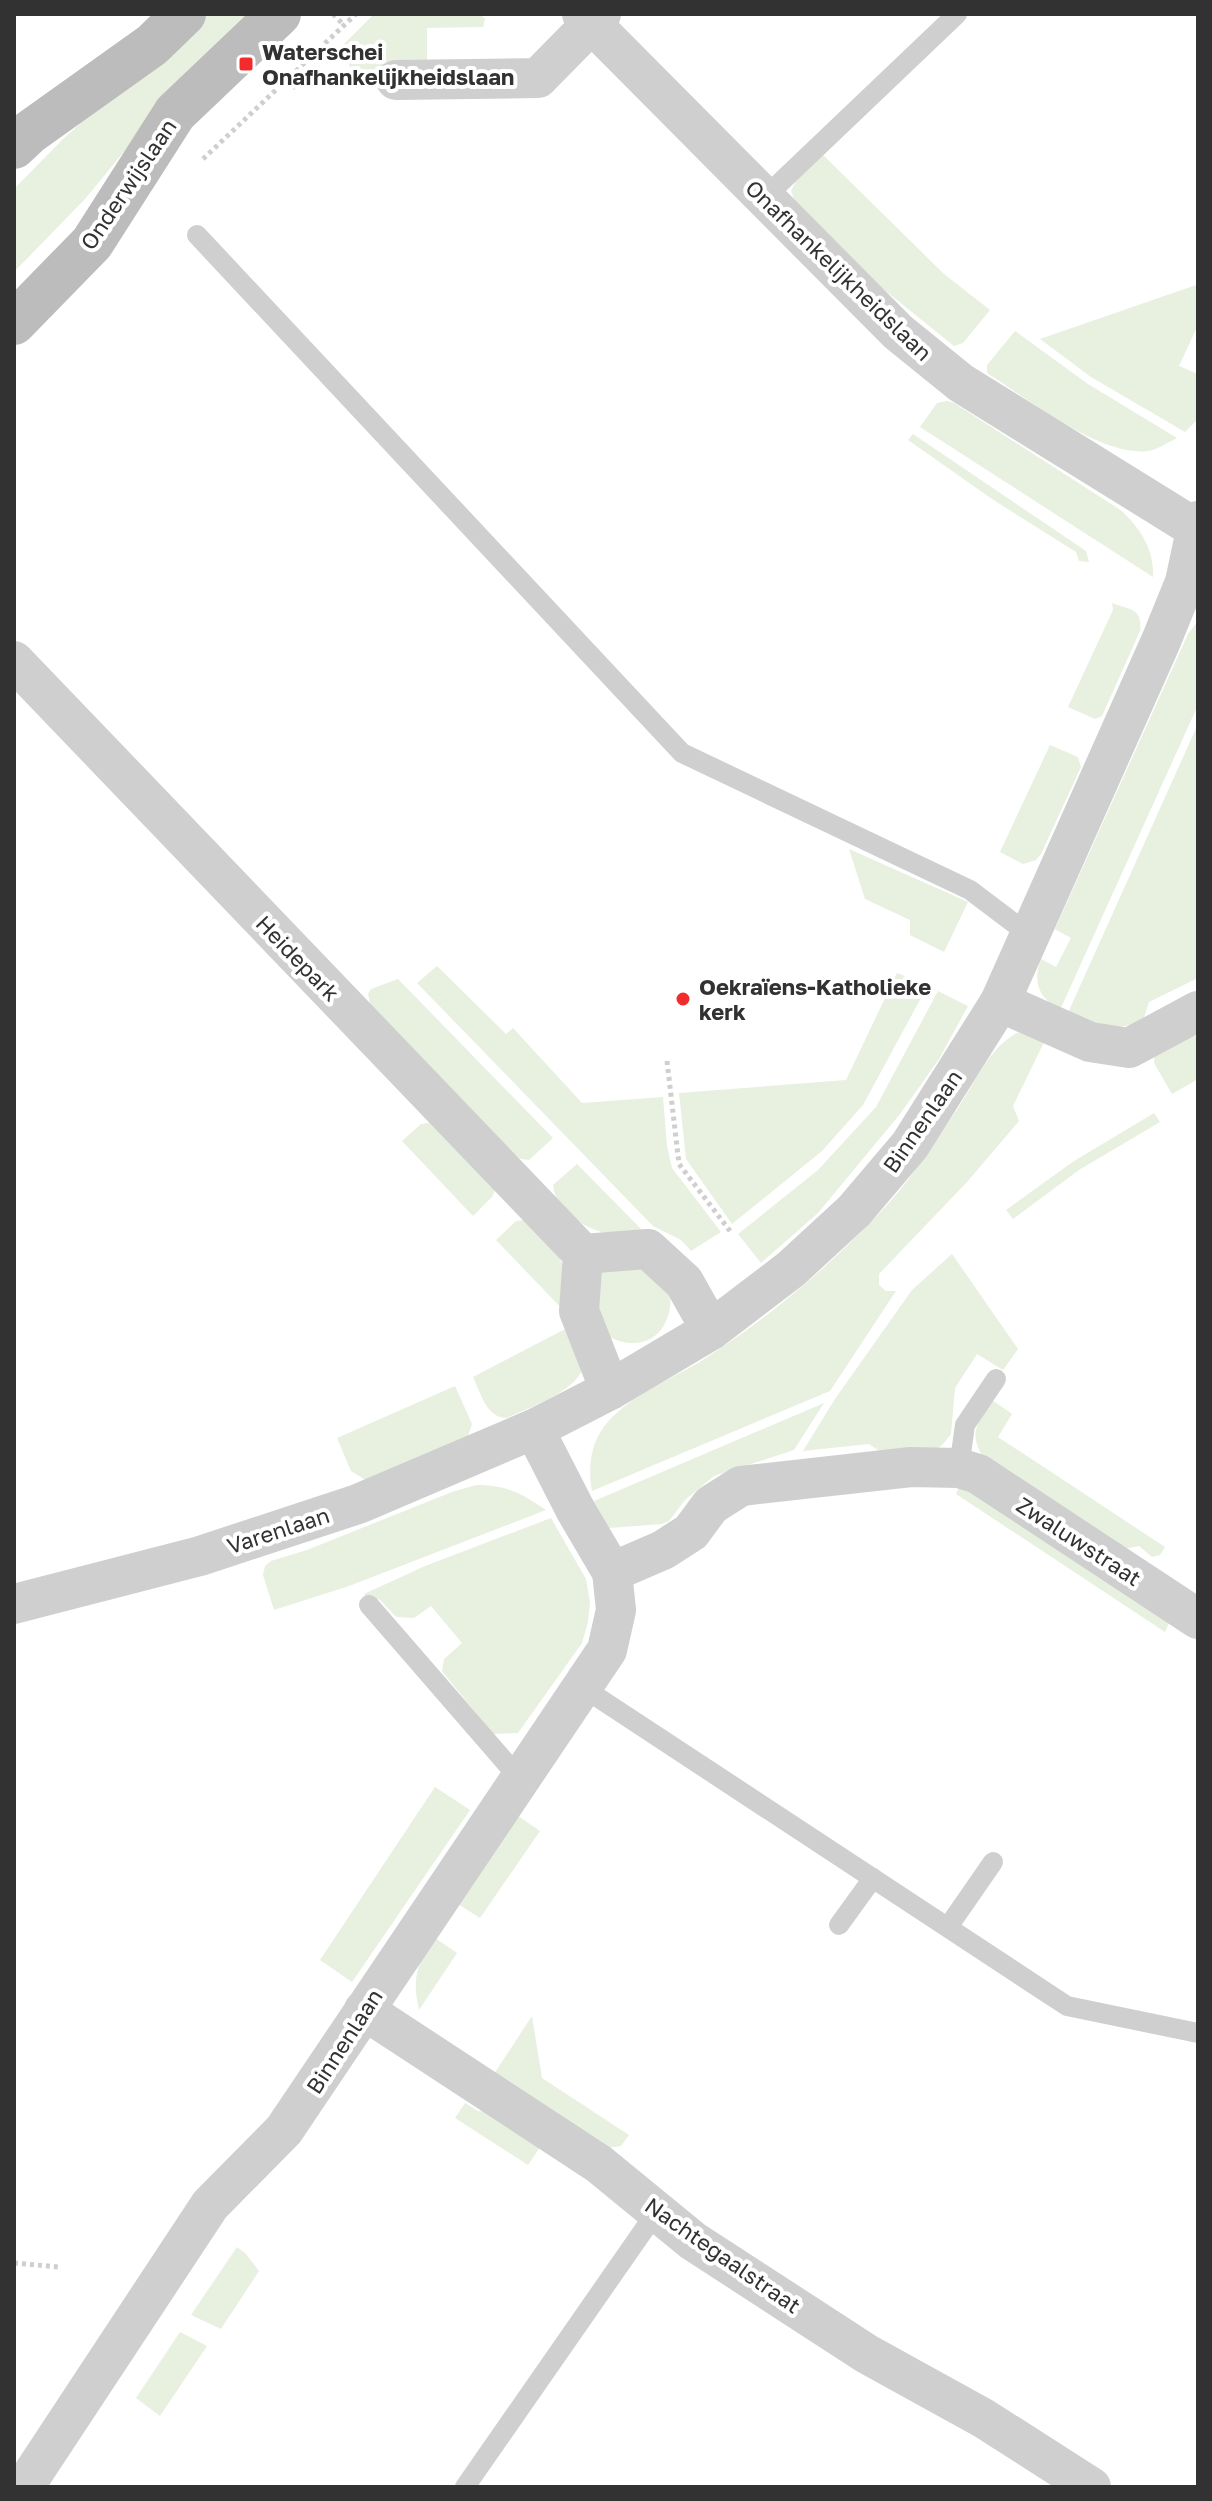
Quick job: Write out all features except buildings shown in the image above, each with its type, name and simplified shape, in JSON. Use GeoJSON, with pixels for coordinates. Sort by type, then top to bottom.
{"type":"FeatureCollection","features":[{"type":"Feature","properties":{"kind":"main road"},"geometry":{"type":"LineString","coordinates":[[14,147],[30,132],[152,45],[184,14]]}},
{"type":"Feature","properties":{"kind":"main road","name":"Onderwijslaan"},"geometry":{"type":"LineString","coordinates":[[14,323],[92,243],[175,113],[279,14]]}},
{"type":"Feature","properties":{"kind":"street","name":"Onafhankelijkheidslaan"},"geometry":{"type":"LineString","coordinates":[[396,80],[538,78],[591,17],[764,198],[898,332],[961,383],[1198,530]]}},
{"type":"Feature","properties":{"kind":"street","name":"Binnenlaan"},"geometry":{"type":"LineString","coordinates":[[24,2487],[210,2205],[284,2130],[607,1650],[616,1610],[612,1572],[534,1429],[610,1390],[711,1330],[791,1269],[854,1211],[910,1145],[1000,1002],[1031,936],[1185,582],[1198,521]]}},
{"type":"Feature","properties":{"kind":"street","name":"Heidepark"},"geometry":{"type":"LineString","coordinates":[[14,661],[583,1254]]}},
{"type":"Feature","properties":{"kind":"street"},"geometry":{"type":"LineString","coordinates":[[1000,1002],[1090,1042],[1129,1048],[1198,1011]]}},
{"type":"Feature","properties":{"kind":"street"},"geometry":{"type":"LineString","coordinates":[[610,1390],[579,1311],[583,1254],[648,1249],[684,1282],[711,1330]]}},
{"type":"Feature","properties":{"kind":"street","name":"Varenlaan"},"geometry":{"type":"LineString","coordinates":[[14,1604],[200,1556],[358,1504],[534,1429]]}},
{"type":"Feature","properties":{"kind":"street"},"geometry":{"type":"LineString","coordinates":[[612,1572],[663,1550],[691,1532],[711,1505],[741,1486],[911,1467],[959,1468]]}},
{"type":"Feature","properties":{"kind":"street","name":"Zwaluwstraat"},"geometry":{"type":"LineString","coordinates":[[959,1468],[978,1474],[1198,1619]]}},
{"type":"Feature","properties":{"kind":"street","name":"Nachtegaalstraat"},"geometry":{"type":"LineString","coordinates":[[364,2010],[599,2164],[693,2241],[867,2354],[983,2418],[1091,2487]]}},
{"type":"Feature","properties":{"kind":"lane"},"geometry":{"type":"LineString","coordinates":[[764,198],[957,14]]}},
{"type":"Feature","properties":{"kind":"lane"},"geometry":{"type":"LineString","coordinates":[[197,235],[682,753],[970,890],[1031,936]]}},
{"type":"Feature","properties":{"kind":"lane"},"geometry":{"type":"LineString","coordinates":[[959,1468],[965,1425],[996,1379]]}},
{"type":"Feature","properties":{"kind":"lane"},"geometry":{"type":"LineString","coordinates":[[369,1605],[520,1779]]}},
{"type":"Feature","properties":{"kind":"lane"},"geometry":{"type":"LineString","coordinates":[[582,1687],[1067,2006],[1198,2033]]}},
{"type":"Feature","properties":{"kind":"lane"},"geometry":{"type":"LineString","coordinates":[[948,1927],[993,1862]]}},
{"type":"Feature","properties":{"kind":"lane"},"geometry":{"type":"LineString","coordinates":[[839,1925],[873,1878]]}},
{"type":"Feature","properties":{"kind":"lane"},"geometry":{"type":"LineString","coordinates":[[465,2487],[657,2211]]}},
{"type":"Feature","properties":{"kind":"path"},"geometry":{"type":"LineString","coordinates":[[333,14],[344,25],[356,14]]}},
{"type":"Feature","properties":{"kind":"path"},"geometry":{"type":"LineString","coordinates":[[286,81],[294,87],[396,80]]}},
{"type":"Feature","properties":{"kind":"path"},"geometry":{"type":"LineString","coordinates":[[667,1061],[679,1164],[730,1231]]}},
{"type":"Feature","properties":{"kind":"path"},"geometry":{"type":"LineString","coordinates":[[14,2263],[59,2267]]}},
{"type":"Feature","properties":{"kind":"green space"},"geometry":{"type":"Polygon","coordinates":[[[203,14],[257,14],[164,103],[85,199],[14,272],[14,189],[64,138],[203,14]]]}},
{"type":"Feature","properties":{"kind":"green space"},"geometry":{"type":"Polygon","coordinates":[[[374,14],[480,14],[485,19],[483,27],[427,28],[427,64],[388,75],[351,71],[343,45],[374,14]]]}},
{"type":"Feature","properties":{"kind":"green space"},"geometry":{"type":"Polygon","coordinates":[[[823,155],[944,274],[990,310],[963,343],[954,346],[882,288],[796,204],[791,191],[796,181],[823,155]]]}},
{"type":"Feature","properties":{"kind":"green space"},"geometry":{"type":"Polygon","coordinates":[[[1196,285],[1198,325],[1179,366],[1198,374],[1198,419],[1185,432],[1091,377],[1040,339],[1196,285]]]}},
{"type":"Feature","properties":{"kind":"green space"},"geometry":{"type":"Polygon","coordinates":[[[1015,331],[1088,384],[1177,438],[1149,451],[1130,451],[1087,436],[1043,411],[987,373],[987,365],[1015,331]]]}},
{"type":"Feature","properties":{"kind":"green space"},"geometry":{"type":"Polygon","coordinates":[[[947,401],[1122,511],[1145,541],[1153,577],[920,427],[937,403],[947,401]]]}},
{"type":"Feature","properties":{"kind":"green space"},"geometry":{"type":"Polygon","coordinates":[[[913,434],[1086,551],[1089,562],[1079,561],[1076,552],[992,499],[908,440],[913,434]]]}},
{"type":"Feature","properties":{"kind":"green space"},"geometry":{"type":"Polygon","coordinates":[[[1112,603],[1137,614],[1140,631],[1102,716],[1095,719],[1068,707],[1113,610],[1112,603]]]}},
{"type":"Feature","properties":{"kind":"green space"},"geometry":{"type":"Polygon","coordinates":[[[1198,621],[1198,705],[1060,1010],[1042,995],[1038,967],[1041,959],[1056,967],[1071,938],[1055,929],[1188,634],[1198,621]]]}},
{"type":"Feature","properties":{"kind":"green space"},"geometry":{"type":"Polygon","coordinates":[[[1198,724],[1198,978],[1149,1002],[1143,1021],[1112,1028],[1067,1015],[1198,724]]]}},
{"type":"Feature","properties":{"kind":"green space"},"geometry":{"type":"Polygon","coordinates":[[[1050,745],[1078,757],[1081,767],[1041,854],[1036,860],[1023,864],[1000,852],[1050,745]]]}},
{"type":"Feature","properties":{"kind":"green space"},"geometry":{"type":"Polygon","coordinates":[[[849,849],[968,902],[944,952],[910,935],[910,920],[865,899],[849,849]]]}},
{"type":"Feature","properties":{"kind":"green space"},"geometry":{"type":"Polygon","coordinates":[[[437,966],[506,1034],[513,1028],[582,1103],[663,1097],[672,1168],[721,1232],[691,1251],[681,1240],[653,1226],[417,983],[437,966]]]}},
{"type":"Feature","properties":{"kind":"green space"},"geometry":{"type":"Polygon","coordinates":[[[897,973],[928,985],[863,1105],[822,1151],[732,1224],[686,1159],[679,1093],[846,1080],[897,973]]]}},
{"type":"Feature","properties":{"kind":"green space"},"geometry":{"type":"Polygon","coordinates":[[[398,979],[553,1138],[529,1160],[511,1153],[371,1008],[368,994],[371,989],[398,979]]]}},
{"type":"Feature","properties":{"kind":"green space"},"geometry":{"type":"Polygon","coordinates":[[[938,991],[968,1006],[939,1059],[900,1114],[818,1213],[761,1263],[738,1234],[818,1170],[876,1107],[938,991]]]}},
{"type":"Feature","properties":{"kind":"green space"},"geometry":{"type":"Polygon","coordinates":[[[1019,1032],[1046,1038],[1013,1106],[1019,1121],[967,1182],[879,1274],[879,1285],[886,1291],[896,1291],[830,1391],[592,1491],[590,1467],[593,1450],[612,1417],[635,1399],[698,1363],[754,1324],[846,1247],[907,1180],[999,1046],[1019,1032]]]}},
{"type":"Feature","properties":{"kind":"green space"},"geometry":{"type":"Polygon","coordinates":[[[1190,1032],[1198,1038],[1198,1079],[1172,1094],[1154,1063],[1155,1051],[1190,1032]]]}},
{"type":"Feature","properties":{"kind":"green space"},"geometry":{"type":"Polygon","coordinates":[[[1154,1113],[1160,1122],[1079,1170],[1013,1219],[1006,1210],[1074,1161],[1154,1113]]]}},
{"type":"Feature","properties":{"kind":"green space"},"geometry":{"type":"Polygon","coordinates":[[[433,1122],[495,1190],[473,1216],[402,1141],[421,1124],[433,1122]]]}},
{"type":"Feature","properties":{"kind":"green space"},"geometry":{"type":"Polygon","coordinates":[[[577,1164],[646,1234],[624,1235],[594,1230],[568,1212],[558,1200],[553,1185],[577,1164]]]}},
{"type":"Feature","properties":{"kind":"green space"},"geometry":{"type":"Polygon","coordinates":[[[526,1220],[557,1252],[565,1270],[568,1315],[496,1240],[516,1221],[526,1220]]]}},
{"type":"Feature","properties":{"kind":"green space"},"geometry":{"type":"Polygon","coordinates":[[[952,1254],[1018,1349],[1003,1370],[977,1354],[955,1388],[951,1434],[931,1454],[891,1459],[869,1444],[803,1451],[835,1399],[912,1290],[952,1254]]]}},
{"type":"Feature","properties":{"kind":"green space"},"geometry":{"type":"Polygon","coordinates":[[[644,1263],[670,1290],[667,1319],[661,1330],[642,1342],[617,1340],[603,1333],[594,1283],[603,1270],[644,1263]]]}},
{"type":"Feature","properties":{"kind":"green space"},"geometry":{"type":"Polygon","coordinates":[[[571,1326],[583,1363],[574,1381],[553,1396],[507,1418],[494,1414],[485,1404],[473,1377],[571,1326]]]}},
{"type":"Feature","properties":{"kind":"green space"},"geometry":{"type":"Polygon","coordinates":[[[455,1386],[472,1424],[468,1436],[367,1481],[351,1471],[337,1438],[455,1386]]]}},
{"type":"Feature","properties":{"kind":"green space"},"geometry":{"type":"Polygon","coordinates":[[[992,1400],[1012,1414],[998,1437],[1165,1547],[1160,1555],[1152,1557],[1139,1546],[1120,1550],[986,1463],[977,1444],[976,1431],[992,1400]]]}},
{"type":"Feature","properties":{"kind":"green space"},"geometry":{"type":"Polygon","coordinates":[[[824,1403],[794,1450],[714,1476],[685,1500],[669,1521],[662,1524],[609,1528],[594,1501],[824,1403]]]}},
{"type":"Feature","properties":{"kind":"green space"},"geometry":{"type":"Polygon","coordinates":[[[476,1485],[513,1491],[546,1510],[349,1586],[274,1610],[263,1575],[265,1566],[271,1561],[476,1485]]]}},
{"type":"Feature","properties":{"kind":"green space"},"geometry":{"type":"Polygon","coordinates":[[[960,1485],[1169,1623],[1165,1632],[956,1494],[960,1485]]]}},
{"type":"Feature","properties":{"kind":"green space"},"geometry":{"type":"Polygon","coordinates":[[[551,1518],[586,1579],[590,1602],[588,1622],[582,1643],[518,1733],[493,1734],[442,1671],[444,1659],[462,1643],[431,1606],[414,1618],[396,1617],[379,1599],[371,1603],[364,1594],[425,1566],[551,1518]]]}},
{"type":"Feature","properties":{"kind":"green space"},"geometry":{"type":"Polygon","coordinates":[[[435,1787],[470,1810],[352,1982],[320,1960],[435,1787]]]}},
{"type":"Feature","properties":{"kind":"green space"},"geometry":{"type":"Polygon","coordinates":[[[518,1816],[540,1831],[480,1918],[458,1904],[518,1816]]]}},
{"type":"Feature","properties":{"kind":"green space"},"geometry":{"type":"Polygon","coordinates":[[[435,1938],[457,1953],[419,2010],[417,1972],[435,1938]]]}},
{"type":"Feature","properties":{"kind":"green space"},"geometry":{"type":"Polygon","coordinates":[[[532,2016],[542,2078],[629,2135],[621,2146],[608,2148],[494,2074],[532,2016]]]}},
{"type":"Feature","properties":{"kind":"green space"},"geometry":{"type":"Polygon","coordinates":[[[465,2103],[478,2111],[504,2113],[545,2140],[528,2165],[455,2118],[465,2103]]]}},
{"type":"Feature","properties":{"kind":"green space"},"geometry":{"type":"Polygon","coordinates":[[[237,2247],[259,2271],[221,2329],[191,2315],[237,2247]]]}},
{"type":"Feature","properties":{"kind":"green space"},"geometry":{"type":"Polygon","coordinates":[[[180,2332],[207,2346],[160,2416],[136,2398],[180,2332]]]}},
{"type":"Feature","properties":{"kind":"place","name":"Waterschei Onafhankelijkheidslaan"},"geometry":{"type":"Point","coordinates":[246,64]}},
{"type":"Feature","properties":{"kind":"place","name":"Oekraïens-Katholieke kerk"},"geometry":{"type":"Point","coordinates":[683,999]}}]}
